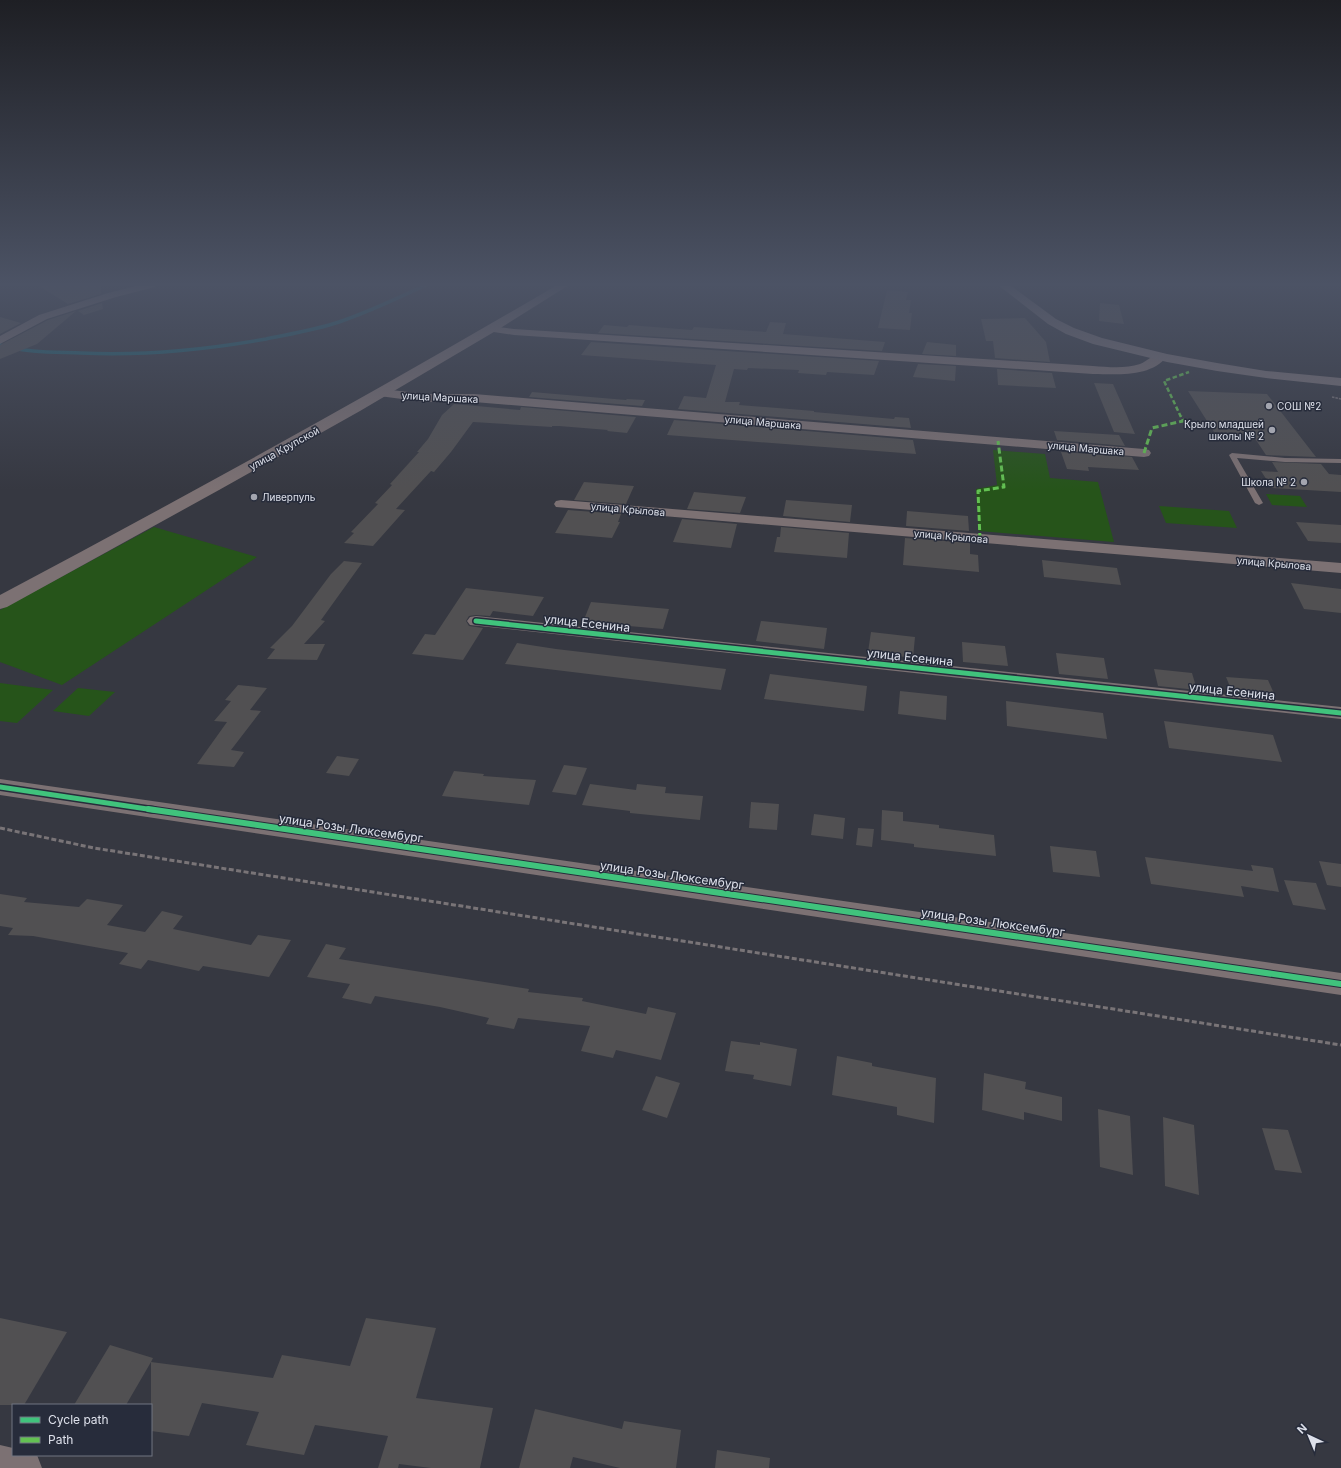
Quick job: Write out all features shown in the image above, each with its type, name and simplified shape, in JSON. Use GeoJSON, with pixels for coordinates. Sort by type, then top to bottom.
{"type":"FeatureCollection","features":[{"type":"Feature","properties":{"kind":"main road"},"geometry":{"type":"LineString","coordinates":[[1151,354],[1226,369],[1301,379],[1341,382]]}},
{"type":"Feature","properties":{"kind":"street","name":"улица Крупской"},"geometry":{"type":"LineString","coordinates":[[0,603],[146,525],[383,393],[450,354]]}},
{"type":"Feature","properties":{"kind":"street"},"geometry":{"type":"LineString","coordinates":[[838,354],[1125,371],[1142,368],[1152,364],[1161,356]]}},
{"type":"Feature","properties":{"kind":"street","name":"улица Маршака"},"geometry":{"type":"LineString","coordinates":[[383,393],[425,398],[474,398],[1144,453]]}},
{"type":"Feature","properties":{"kind":"street","name":"улица Крылова"},"geometry":{"type":"LineString","coordinates":[[561,504],[1341,568]]}},
{"type":"Feature","properties":{"kind":"street","name":"улица Есенина"},"geometry":{"type":"LineString","coordinates":[[476,621],[1341,713]]}},
{"type":"Feature","properties":{"kind":"street","name":"улица Розы Люксембург"},"geometry":{"type":"LineString","coordinates":[[0,787],[1341,984]]}},
{"type":"Feature","properties":{"kind":"street"},"geometry":{"type":"LineString","coordinates":[[0,1463],[24,1468]]}},
{"type":"Feature","properties":{"kind":"lane"},"geometry":{"type":"LineString","coordinates":[[1259,503],[1232,455],[1341,462]]}},
{"type":"Feature","properties":{"kind":"path"},"geometry":{"type":"LineString","coordinates":[[0,828],[94,848],[1341,1045]]}},
{"type":"Feature","properties":{"kind":"green space"},"geometry":{"type":"Polygon","coordinates":[[[993,450],[1045,454],[1050,478],[1098,482],[1114,542],[979,531],[976,489],[997,485],[993,450]]]}},
{"type":"Feature","properties":{"kind":"green space"},"geometry":{"type":"Polygon","coordinates":[[[1266,494],[1300,496],[1307,507],[1272,505],[1266,494]]]}},
{"type":"Feature","properties":{"kind":"green space"},"geometry":{"type":"Polygon","coordinates":[[[1159,506],[1229,511],[1237,528],[1166,523],[1159,506]]]}},
{"type":"Feature","properties":{"kind":"green space"},"geometry":{"type":"Polygon","coordinates":[[[154,527],[257,557],[62,685],[0,662],[0,610],[154,527]]]}},
{"type":"Feature","properties":{"kind":"green space"},"geometry":{"type":"Polygon","coordinates":[[[0,683],[53,690],[17,723],[0,721],[0,683]]]}},
{"type":"Feature","properties":{"kind":"green space"},"geometry":{"type":"Polygon","coordinates":[[[78,688],[115,692],[89,716],[53,711],[78,688]]]}},
{"type":"Feature","properties":{"kind":"building"},"geometry":{"type":"Polygon","coordinates":[[[0,354],[14,354],[0,359],[0,354]]]}},
{"type":"Feature","properties":{"kind":"building"},"geometry":{"type":"Polygon","coordinates":[[[582,354],[765,354],[879,361],[874,375],[827,372],[826,375],[798,373],[799,370],[748,368],[747,370],[734,369],[725,402],[740,402],[739,405],[894,419],[895,417],[909,418],[911,428],[678,409],[684,396],[706,398],[716,365],[581,355],[582,354]]]}},
{"type":"Feature","properties":{"kind":"building"},"geometry":{"type":"Polygon","coordinates":[[[922,354],[956,354],[956,356],[922,354]]]}},
{"type":"Feature","properties":{"kind":"building"},"geometry":{"type":"Polygon","coordinates":[[[994,354],[1048,354],[1050,362],[995,358],[994,354]]]}},
{"type":"Feature","properties":{"kind":"building"},"geometry":{"type":"Polygon","coordinates":[[[918,364],[956,366],[955,381],[913,377],[918,364]]]}},
{"type":"Feature","properties":{"kind":"building"},"geometry":{"type":"Polygon","coordinates":[[[997,369],[1052,373],[1056,388],[998,385],[997,369]]]}},
{"type":"Feature","properties":{"kind":"building"},"geometry":{"type":"Polygon","coordinates":[[[1094,383],[1113,384],[1135,434],[1114,432],[1094,383]]]}},
{"type":"Feature","properties":{"kind":"building"},"geometry":{"type":"Polygon","coordinates":[[[1188,391],[1267,394],[1316,457],[1266,455],[1252,434],[1214,432],[1188,391]]]}},
{"type":"Feature","properties":{"kind":"building"},"geometry":{"type":"Polygon","coordinates":[[[532,392],[626,400],[645,400],[642,406],[529,397],[532,392]]]}},
{"type":"Feature","properties":{"kind":"building"},"geometry":{"type":"Polygon","coordinates":[[[454,404],[520,410],[521,407],[636,417],[627,433],[559,426],[552,427],[473,422],[434,472],[431,471],[396,509],[405,510],[373,546],[344,543],[354,533],[351,532],[378,504],[375,503],[392,485],[390,484],[419,452],[417,452],[428,439],[442,415],[454,404]]]}},
{"type":"Feature","properties":{"kind":"building"},"geometry":{"type":"Polygon","coordinates":[[[674,420],[913,440],[916,454],[667,435],[674,420]]]}},
{"type":"Feature","properties":{"kind":"building"},"geometry":{"type":"Polygon","coordinates":[[[1054,431],[1119,435],[1125,446],[1057,440],[1054,431]]]}},
{"type":"Feature","properties":{"kind":"building"},"geometry":{"type":"Polygon","coordinates":[[[1061,452],[1132,457],[1139,470],[1088,467],[1089,471],[1067,469],[1061,452]]]}},
{"type":"Feature","properties":{"kind":"building","name":"Школа № 2"},"geometry":{"type":"Polygon","coordinates":[[[1272,462],[1321,464],[1329,474],[1341,475],[1341,492],[1272,488],[1261,471],[1278,472],[1272,462]]]}},
{"type":"Feature","properties":{"kind":"building"},"geometry":{"type":"Polygon","coordinates":[[[584,482],[634,486],[626,504],[574,500],[584,482]]]}},
{"type":"Feature","properties":{"kind":"building"},"geometry":{"type":"Polygon","coordinates":[[[694,492],[746,497],[740,513],[687,509],[694,492]]]}},
{"type":"Feature","properties":{"kind":"building"},"geometry":{"type":"Polygon","coordinates":[[[786,500],[852,505],[850,522],[783,516],[786,500]]]}},
{"type":"Feature","properties":{"kind":"building"},"geometry":{"type":"Polygon","coordinates":[[[568,510],[621,514],[618,522],[620,522],[612,538],[555,533],[568,510]]]}},
{"type":"Feature","properties":{"kind":"building"},"geometry":{"type":"Polygon","coordinates":[[[907,511],[968,516],[969,531],[906,526],[907,511]]]}},
{"type":"Feature","properties":{"kind":"building"},"geometry":{"type":"Polygon","coordinates":[[[682,519],[737,524],[731,548],[673,542],[682,519]]]}},
{"type":"Feature","properties":{"kind":"building","name":"Школа № 2"},"geometry":{"type":"Polygon","coordinates":[[[1296,522],[1341,525],[1341,543],[1308,541],[1296,522]]]}},
{"type":"Feature","properties":{"kind":"building"},"geometry":{"type":"Polygon","coordinates":[[[781,527],[849,533],[847,558],[774,552],[777,537],[780,537],[781,527]]]}},
{"type":"Feature","properties":{"kind":"building"},"geometry":{"type":"Polygon","coordinates":[[[905,538],[970,543],[970,554],[978,555],[979,572],[903,565],[905,538]]]}},
{"type":"Feature","properties":{"kind":"building"},"geometry":{"type":"Polygon","coordinates":[[[1042,560],[1117,568],[1121,585],[1044,577],[1042,560]]]}},
{"type":"Feature","properties":{"kind":"building"},"geometry":{"type":"Polygon","coordinates":[[[344,561],[362,563],[321,620],[325,621],[304,644],[325,644],[317,660],[267,659],[275,649],[270,648],[292,626],[331,574],[344,561]]]}},
{"type":"Feature","properties":{"kind":"building"},"geometry":{"type":"Polygon","coordinates":[[[1291,583],[1341,589],[1341,613],[1304,609],[1291,583]]]}},
{"type":"Feature","properties":{"kind":"building"},"geometry":{"type":"Polygon","coordinates":[[[466,588],[544,597],[533,616],[493,611],[490,616],[469,616],[466,621],[469,626],[483,628],[463,660],[412,654],[425,634],[435,635],[466,588]]]}},
{"type":"Feature","properties":{"kind":"building"},"geometry":{"type":"Polygon","coordinates":[[[591,602],[669,609],[663,629],[583,622],[591,602]]]}},
{"type":"Feature","properties":{"kind":"building"},"geometry":{"type":"Polygon","coordinates":[[[761,621],[827,628],[824,649],[756,641],[761,621]]]}},
{"type":"Feature","properties":{"kind":"building"},"geometry":{"type":"Polygon","coordinates":[[[871,632],[915,637],[913,658],[868,652],[871,632]]]}},
{"type":"Feature","properties":{"kind":"building"},"geometry":{"type":"Polygon","coordinates":[[[962,642],[1005,646],[1008,666],[963,662],[962,642]]]}},
{"type":"Feature","properties":{"kind":"building"},"geometry":{"type":"Polygon","coordinates":[[[517,643],[726,669],[721,690],[505,664],[517,643]]]}},
{"type":"Feature","properties":{"kind":"building"},"geometry":{"type":"Polygon","coordinates":[[[1056,653],[1104,658],[1108,679],[1059,674],[1056,653]]]}},
{"type":"Feature","properties":{"kind":"building"},"geometry":{"type":"Polygon","coordinates":[[[1154,669],[1192,673],[1197,690],[1158,686],[1154,669]]]}},
{"type":"Feature","properties":{"kind":"building"},"geometry":{"type":"Polygon","coordinates":[[[770,674],[867,686],[864,711],[764,699],[770,674]]]}},
{"type":"Feature","properties":{"kind":"building"},"geometry":{"type":"Polygon","coordinates":[[[1226,677],[1268,680],[1276,698],[1233,694],[1226,677]]]}},
{"type":"Feature","properties":{"kind":"building"},"geometry":{"type":"Polygon","coordinates":[[[238,685],[267,688],[250,710],[261,711],[231,750],[244,752],[234,767],[197,764],[227,722],[214,721],[231,701],[225,700],[238,685]]]}},
{"type":"Feature","properties":{"kind":"building"},"geometry":{"type":"Polygon","coordinates":[[[900,691],[947,696],[946,720],[898,714],[900,691]]]}},
{"type":"Feature","properties":{"kind":"building"},"geometry":{"type":"Polygon","coordinates":[[[1006,701],[1103,713],[1107,739],[1007,726],[1006,701]]]}},
{"type":"Feature","properties":{"kind":"building"},"geometry":{"type":"Polygon","coordinates":[[[1164,721],[1273,735],[1282,762],[1169,748],[1164,721]]]}},
{"type":"Feature","properties":{"kind":"building"},"geometry":{"type":"Polygon","coordinates":[[[337,756],[359,759],[349,776],[326,773],[337,756]]]}},
{"type":"Feature","properties":{"kind":"building"},"geometry":{"type":"Polygon","coordinates":[[[564,765],[587,768],[576,795],[552,792],[564,765]]]}},
{"type":"Feature","properties":{"kind":"building"},"geometry":{"type":"Polygon","coordinates":[[[454,771],[484,774],[483,776],[536,780],[529,805],[442,796],[454,771]]]}},
{"type":"Feature","properties":{"kind":"building"},"geometry":{"type":"Polygon","coordinates":[[[590,784],[636,790],[637,784],[666,787],[665,793],[703,796],[700,820],[630,813],[630,811],[582,805],[590,784]]]}},
{"type":"Feature","properties":{"kind":"building"},"geometry":{"type":"Polygon","coordinates":[[[751,802],[779,804],[777,830],[749,828],[751,802]]]}},
{"type":"Feature","properties":{"kind":"building"},"geometry":{"type":"Polygon","coordinates":[[[882,810],[903,812],[903,821],[939,825],[939,828],[994,835],[996,856],[914,847],[914,844],[881,840],[882,810]]]}},
{"type":"Feature","properties":{"kind":"building"},"geometry":{"type":"Polygon","coordinates":[[[814,814],[845,818],[843,839],[811,835],[814,814]]]}},
{"type":"Feature","properties":{"kind":"building"},"geometry":{"type":"Polygon","coordinates":[[[858,828],[874,829],[872,847],[856,845],[858,828]]]}},
{"type":"Feature","properties":{"kind":"building"},"geometry":{"type":"Polygon","coordinates":[[[1050,846],[1096,851],[1100,877],[1053,872],[1050,846]]]}},
{"type":"Feature","properties":{"kind":"building"},"geometry":{"type":"Polygon","coordinates":[[[1145,857],[1253,871],[1251,865],[1273,868],[1279,892],[1241,886],[1244,897],[1151,884],[1145,857]]]}},
{"type":"Feature","properties":{"kind":"building"},"geometry":{"type":"Polygon","coordinates":[[[1319,861],[1341,864],[1341,887],[1327,885],[1319,861]]]}},
{"type":"Feature","properties":{"kind":"building"},"geometry":{"type":"Polygon","coordinates":[[[1284,880],[1316,883],[1326,910],[1293,905],[1284,880]]]}},
{"type":"Feature","properties":{"kind":"building"},"geometry":{"type":"Polygon","coordinates":[[[0,894],[27,898],[24,902],[79,907],[87,899],[123,905],[107,925],[145,932],[162,911],[183,916],[173,929],[251,945],[258,935],[291,940],[269,977],[203,966],[199,971],[148,960],[141,969],[119,964],[128,953],[33,936],[8,935],[13,928],[0,926],[0,894]]]}},
{"type":"Feature","properties":{"kind":"building"},"geometry":{"type":"Polygon","coordinates":[[[326,944],[346,948],[339,959],[529,989],[528,992],[583,998],[582,1001],[646,1014],[648,1007],[676,1013],[661,1060],[616,1050],[613,1058],[581,1051],[590,1026],[518,1018],[514,1029],[486,1024],[489,1018],[440,1007],[375,996],[371,1004],[342,998],[350,984],[307,977],[326,944]]]}},
{"type":"Feature","properties":{"kind":"building"},"geometry":{"type":"Polygon","coordinates":[[[731,1041],[760,1045],[760,1042],[797,1049],[791,1086],[753,1079],[754,1075],[725,1071],[731,1041]]]}},
{"type":"Feature","properties":{"kind":"building"},"geometry":{"type":"Polygon","coordinates":[[[837,1056],[872,1063],[872,1066],[936,1078],[934,1123],[897,1115],[897,1107],[832,1095],[837,1056]]]}},
{"type":"Feature","properties":{"kind":"building"},"geometry":{"type":"Polygon","coordinates":[[[984,1073],[1026,1082],[1025,1089],[1062,1097],[1062,1121],[1024,1112],[1024,1120],[982,1110],[984,1073]]]}},
{"type":"Feature","properties":{"kind":"building"},"geometry":{"type":"Polygon","coordinates":[[[656,1076],[680,1083],[667,1118],[642,1110],[656,1076]]]}},
{"type":"Feature","properties":{"kind":"building"},"geometry":{"type":"Polygon","coordinates":[[[1098,1109],[1130,1116],[1133,1175],[1100,1167],[1098,1109]]]}},
{"type":"Feature","properties":{"kind":"building"},"geometry":{"type":"Polygon","coordinates":[[[1163,1117],[1194,1125],[1199,1195],[1165,1186],[1163,1117]]]}},
{"type":"Feature","properties":{"kind":"building"},"geometry":{"type":"Polygon","coordinates":[[[1262,1128],[1288,1130],[1302,1173],[1275,1170],[1262,1128]]]}},
{"type":"Feature","properties":{"kind":"building"},"geometry":{"type":"Polygon","coordinates":[[[0,1318],[67,1332],[25,1404],[0,1405],[0,1318]]]}},
{"type":"Feature","properties":{"kind":"building"},"geometry":{"type":"Polygon","coordinates":[[[366,1318],[436,1328],[416,1398],[493,1408],[480,1468],[431,1468],[399,1464],[398,1468],[378,1468],[388,1436],[315,1425],[304,1455],[246,1445],[259,1412],[202,1403],[189,1436],[152,1431],[151,1362],[273,1378],[282,1355],[350,1366],[366,1318]]]}},
{"type":"Feature","properties":{"kind":"building"},"geometry":{"type":"Polygon","coordinates":[[[110,1345],[153,1358],[127,1404],[75,1404],[110,1345]]]}},
{"type":"Feature","properties":{"kind":"building"},"geometry":{"type":"Polygon","coordinates":[[[535,1409],[622,1429],[624,1421],[681,1430],[676,1468],[620,1468],[573,1457],[570,1468],[519,1468],[535,1409]]]}},
{"type":"Feature","properties":{"kind":"building"},"geometry":{"type":"Polygon","coordinates":[[[717,1450],[770,1458],[769,1468],[715,1468],[717,1450]]]}},
{"type":"Feature","properties":{"kind":"waterway"},"geometry":{"type":"LineString","coordinates":[[91,354],[138,354]]}},
{"type":"Feature","properties":{"kind":"marked path"},"geometry":{"type":"LineString","coordinates":[[1144,453],[1152,428],[1183,421],[1164,381],[1189,372]]}},
{"type":"Feature","properties":{"kind":"marked path"},"geometry":{"type":"LineString","coordinates":[[980,539],[978,491],[1004,487],[998,441]]}},
{"type":"Feature","properties":{"kind":"cycle path"},"geometry":{"type":"LineString","coordinates":[[476,621],[1341,713]]}},
{"type":"Feature","properties":{"kind":"cycle path"},"geometry":{"type":"LineString","coordinates":[[0,787],[1341,984]]}},
{"type":"Feature","properties":{"kind":"place","name":"СОШ №2"},"geometry":{"type":"Point","coordinates":[1269,406]}},
{"type":"Feature","properties":{"kind":"place","name":"Крыло младшей школы № 2"},"geometry":{"type":"Point","coordinates":[1272,430]}},
{"type":"Feature","properties":{"kind":"place","name":"Школа № 2"},"geometry":{"type":"Point","coordinates":[1304,482]}},
{"type":"Feature","properties":{"kind":"place","name":"Ливерпуль"},"geometry":{"type":"Point","coordinates":[254,497]}}]}
